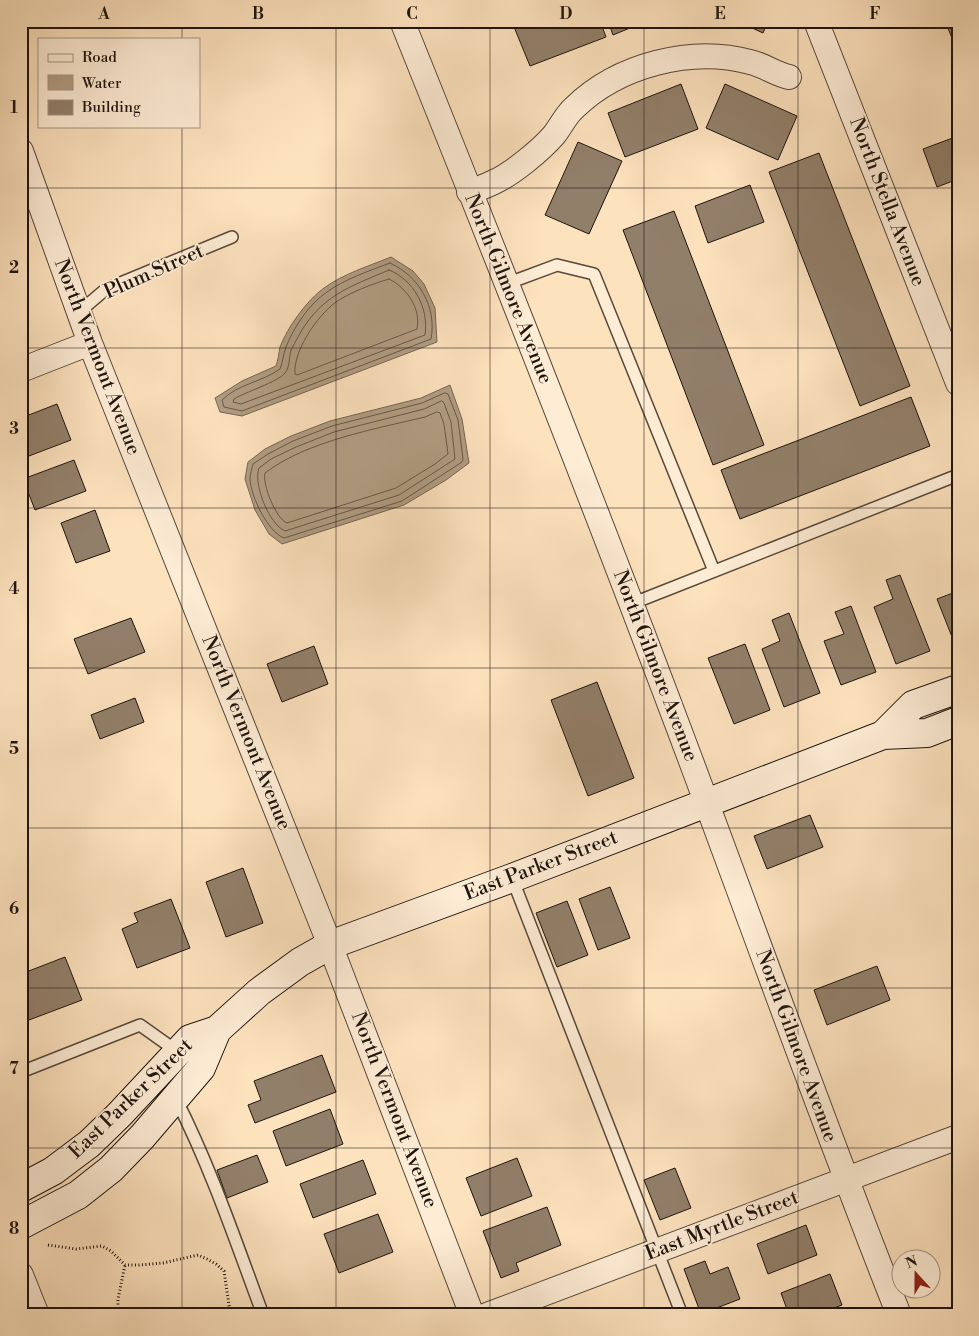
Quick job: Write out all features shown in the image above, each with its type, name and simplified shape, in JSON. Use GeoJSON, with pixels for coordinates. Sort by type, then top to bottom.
{"type":"FeatureCollection","features":[{"type":"Feature","properties":{"kind":"street","name":"North Gilmore Avenue"},"geometry":{"type":"LineString","coordinates":[[402,21],[631,604],[845,1179],[899,1315]]}},
{"type":"Feature","properties":{"kind":"street","name":"North Stella Avenue"},"geometry":{"type":"LineString","coordinates":[[816,21],[958,383]]}},
{"type":"Feature","properties":{"kind":"street"},"geometry":{"type":"LineString","coordinates":[[470,192],[495,182],[522,164],[552,137],[573,108],[599,88],[636,69],[673,58],[705,56],[752,62],[776,74],[789,77]]}},
{"type":"Feature","properties":{"kind":"street","name":"North Vermont Avenue"},"geometry":{"type":"LineString","coordinates":[[21,152],[27,188],[79,312],[330,945],[472,1315]]}},
{"type":"Feature","properties":{"kind":"street"},"geometry":{"type":"LineString","coordinates":[[21,370],[90,343]]}},
{"type":"Feature","properties":{"kind":"street","name":"East Parker Street"},"geometry":{"type":"LineString","coordinates":[[883,735],[913,706],[958,688]]}},
{"type":"Feature","properties":{"kind":"street","name":"East Parker Street"},"geometry":{"type":"LineString","coordinates":[[21,1188],[53,1171],[89,1144],[119,1115],[190,1039],[217,1030],[259,992],[300,962],[330,945],[512,878],[883,735],[927,733],[958,721]]}},
{"type":"Feature","properties":{"kind":"street","name":"East Parker Street"},"geometry":{"type":"LineString","coordinates":[[21,1225],[42,1216],[78,1195],[111,1169],[142,1137],[201,1068],[217,1030]]}},
{"type":"Feature","properties":{"kind":"street","name":"East Myrtle Street"},"geometry":{"type":"LineString","coordinates":[[487,1315],[958,1137]]}},
{"type":"Feature","properties":{"kind":"street"},"geometry":{"type":"LineString","coordinates":[[21,1275],[37,1315]]}},
{"type":"Feature","properties":{"kind":"lane","name":"Plum Street"},"geometry":{"type":"LineString","coordinates":[[79,312],[106,289],[232,237]]}},
{"type":"Feature","properties":{"kind":"lane"},"geometry":{"type":"LineString","coordinates":[[506,284],[557,265],[594,274],[714,571]]}},
{"type":"Feature","properties":{"kind":"lane"},"geometry":{"type":"LineString","coordinates":[[631,604],[958,475]]}},
{"type":"Feature","properties":{"kind":"lane"},"geometry":{"type":"LineString","coordinates":[[512,878],[682,1315]]}},
{"type":"Feature","properties":{"kind":"lane"},"geometry":{"type":"LineString","coordinates":[[21,1072],[140,1025],[178,1052]]}},
{"type":"Feature","properties":{"kind":"lane"},"geometry":{"type":"LineString","coordinates":[[176,1098],[187,1120],[233,1234],[263,1315]]}},
{"type":"Feature","properties":{"kind":"path"},"geometry":{"type":"LineString","coordinates":[[48,1245],[76,1249],[102,1246],[111,1251],[125,1265],[163,1263],[198,1256],[208,1259],[224,1271],[230,1312],[227,1315]]}},
{"type":"Feature","properties":{"kind":"path"},"geometry":{"type":"LineString","coordinates":[[118,1315],[118,1299],[125,1265]]}},
{"type":"Feature","properties":{"kind":"water"},"geometry":{"type":"Polygon","coordinates":[[[391,257],[413,271],[424,284],[435,308],[437,342],[242,416],[220,412],[215,398],[242,381],[276,366],[280,347],[287,331],[304,307],[318,293],[339,279],[391,257]]]}},
{"type":"Feature","properties":{"kind":"water"},"geometry":{"type":"Polygon","coordinates":[[[450,385],[462,419],[469,463],[446,480],[404,505],[282,544],[269,534],[255,510],[245,479],[248,462],[265,449],[291,436],[330,421],[421,398],[450,385]]]}},
{"type":"Feature","properties":{"kind":"building"},"geometry":{"type":"Polygon","coordinates":[[[600,21],[606,37],[530,66],[512,22],[600,21]]]}},
{"type":"Feature","properties":{"kind":"building"},"geometry":{"type":"Polygon","coordinates":[[[608,21],[647,21],[613,35],[608,21]]]}},
{"type":"Feature","properties":{"kind":"building"},"geometry":{"type":"Polygon","coordinates":[[[737,21],[768,21],[763,33],[737,21]]]}},
{"type":"Feature","properties":{"kind":"building"},"geometry":{"type":"Polygon","coordinates":[[[945,21],[958,21],[958,53],[945,21]]]}},
{"type":"Feature","properties":{"kind":"building"},"geometry":{"type":"Polygon","coordinates":[[[681,84],[698,129],[625,157],[608,113],[681,84]]]}},
{"type":"Feature","properties":{"kind":"building"},"geometry":{"type":"Polygon","coordinates":[[[725,84],[797,116],[778,160],[706,128],[725,84]]]}},
{"type":"Feature","properties":{"kind":"building"},"geometry":{"type":"Polygon","coordinates":[[[958,136],[958,179],[937,187],[923,149],[958,136]]]}},
{"type":"Feature","properties":{"kind":"building"},"geometry":{"type":"Polygon","coordinates":[[[578,142],[622,161],[589,234],[545,215],[578,142]]]}},
{"type":"Feature","properties":{"kind":"building"},"geometry":{"type":"Polygon","coordinates":[[[819,153],[910,386],[860,406],[769,172],[819,153]]]}},
{"type":"Feature","properties":{"kind":"building"},"geometry":{"type":"Polygon","coordinates":[[[750,185],[764,222],[708,243],[695,206],[750,185]]]}},
{"type":"Feature","properties":{"kind":"building"},"geometry":{"type":"Polygon","coordinates":[[[674,211],[764,445],[713,465],[623,230],[674,211]]]}},
{"type":"Feature","properties":{"kind":"building"},"geometry":{"type":"Polygon","coordinates":[[[911,397],[930,446],[740,519],[721,470],[911,397]]]}},
{"type":"Feature","properties":{"kind":"building"},"geometry":{"type":"Polygon","coordinates":[[[57,404],[71,440],[21,459],[21,418],[57,404]]]}},
{"type":"Feature","properties":{"kind":"building"},"geometry":{"type":"Polygon","coordinates":[[[74,460],[86,491],[35,510],[23,479],[74,460]]]}},
{"type":"Feature","properties":{"kind":"building"},"geometry":{"type":"Polygon","coordinates":[[[95,510],[110,551],[76,563],[61,523],[95,510]]]}},
{"type":"Feature","properties":{"kind":"building"},"geometry":{"type":"Polygon","coordinates":[[[900,575],[930,651],[896,664],[874,607],[893,599],[886,580],[900,575]]]}},
{"type":"Feature","properties":{"kind":"building"},"geometry":{"type":"Polygon","coordinates":[[[958,591],[958,641],[954,642],[937,599],[958,591]]]}},
{"type":"Feature","properties":{"kind":"building"},"geometry":{"type":"Polygon","coordinates":[[[851,606],[876,672],[841,685],[824,641],[844,634],[835,612],[851,606]]]}},
{"type":"Feature","properties":{"kind":"building"},"geometry":{"type":"Polygon","coordinates":[[[789,613],[820,693],[784,707],[762,649],[780,641],[772,620],[789,613]]]}},
{"type":"Feature","properties":{"kind":"building"},"geometry":{"type":"Polygon","coordinates":[[[131,618],[145,652],[88,674],[74,639],[131,618]]]}},
{"type":"Feature","properties":{"kind":"building"},"geometry":{"type":"Polygon","coordinates":[[[745,644],[770,710],[734,724],[708,658],[745,644]]]}},
{"type":"Feature","properties":{"kind":"building"},"geometry":{"type":"Polygon","coordinates":[[[314,646],[328,684],[282,702],[267,664],[314,646]]]}},
{"type":"Feature","properties":{"kind":"building"},"geometry":{"type":"Polygon","coordinates":[[[597,682],[634,778],[588,796],[551,700],[597,682]]]}},
{"type":"Feature","properties":{"kind":"building"},"geometry":{"type":"Polygon","coordinates":[[[135,698],[144,722],[100,739],[91,715],[135,698]]]}},
{"type":"Feature","properties":{"kind":"building"},"geometry":{"type":"Polygon","coordinates":[[[810,815],[823,847],[767,869],[754,836],[810,815]]]}},
{"type":"Feature","properties":{"kind":"building"},"geometry":{"type":"Polygon","coordinates":[[[243,868],[263,923],[226,937],[206,882],[243,868]]]}},
{"type":"Feature","properties":{"kind":"building"},"geometry":{"type":"Polygon","coordinates":[[[610,887],[630,938],[598,950],[579,899],[610,887]]]}},
{"type":"Feature","properties":{"kind":"building"},"geometry":{"type":"Polygon","coordinates":[[[171,899],[190,948],[137,968],[122,929],[138,922],[134,913],[171,899]]]}},
{"type":"Feature","properties":{"kind":"building"},"geometry":{"type":"Polygon","coordinates":[[[567,901],[588,955],[557,967],[536,913],[567,901]]]}},
{"type":"Feature","properties":{"kind":"building"},"geometry":{"type":"Polygon","coordinates":[[[65,957],[82,1000],[21,1023],[21,974],[65,957]]]}},
{"type":"Feature","properties":{"kind":"building"},"geometry":{"type":"Polygon","coordinates":[[[877,966],[890,1000],[827,1025],[814,990],[877,966]]]}},
{"type":"Feature","properties":{"kind":"building"},"geometry":{"type":"Polygon","coordinates":[[[322,1055],[336,1092],[255,1123],[248,1105],[261,1100],[254,1081],[322,1055]]]}},
{"type":"Feature","properties":{"kind":"building"},"geometry":{"type":"Polygon","coordinates":[[[330,1109],[343,1144],[286,1166],[273,1131],[330,1109]]]}},
{"type":"Feature","properties":{"kind":"building"},"geometry":{"type":"Polygon","coordinates":[[[257,1155],[268,1182],[227,1198],[217,1170],[257,1155]]]}},
{"type":"Feature","properties":{"kind":"building"},"geometry":{"type":"Polygon","coordinates":[[[517,1158],[532,1196],[481,1216],[466,1178],[517,1158]]]}},
{"type":"Feature","properties":{"kind":"building"},"geometry":{"type":"Polygon","coordinates":[[[363,1160],[376,1194],[313,1218],[300,1184],[363,1160]]]}},
{"type":"Feature","properties":{"kind":"building"},"geometry":{"type":"Polygon","coordinates":[[[675,1168],[691,1208],[660,1220],[644,1180],[675,1168]]]}},
{"type":"Feature","properties":{"kind":"building"},"geometry":{"type":"Polygon","coordinates":[[[547,1207],[561,1245],[516,1263],[519,1271],[501,1278],[483,1231],[547,1207]]]}},
{"type":"Feature","properties":{"kind":"building"},"geometry":{"type":"Polygon","coordinates":[[[378,1214],[393,1252],[339,1273],[324,1234],[378,1214]]]}},
{"type":"Feature","properties":{"kind":"building"},"geometry":{"type":"Polygon","coordinates":[[[806,1225],[817,1255],[768,1274],[757,1244],[806,1225]]]}},
{"type":"Feature","properties":{"kind":"building"},"geometry":{"type":"Polygon","coordinates":[[[705,1261],[710,1274],[728,1267],[740,1299],[701,1314],[684,1269],[705,1261]]]}},
{"type":"Feature","properties":{"kind":"building"},"geometry":{"type":"Polygon","coordinates":[[[830,1274],[842,1305],[816,1315],[789,1315],[781,1293],[830,1274]]]}}]}
